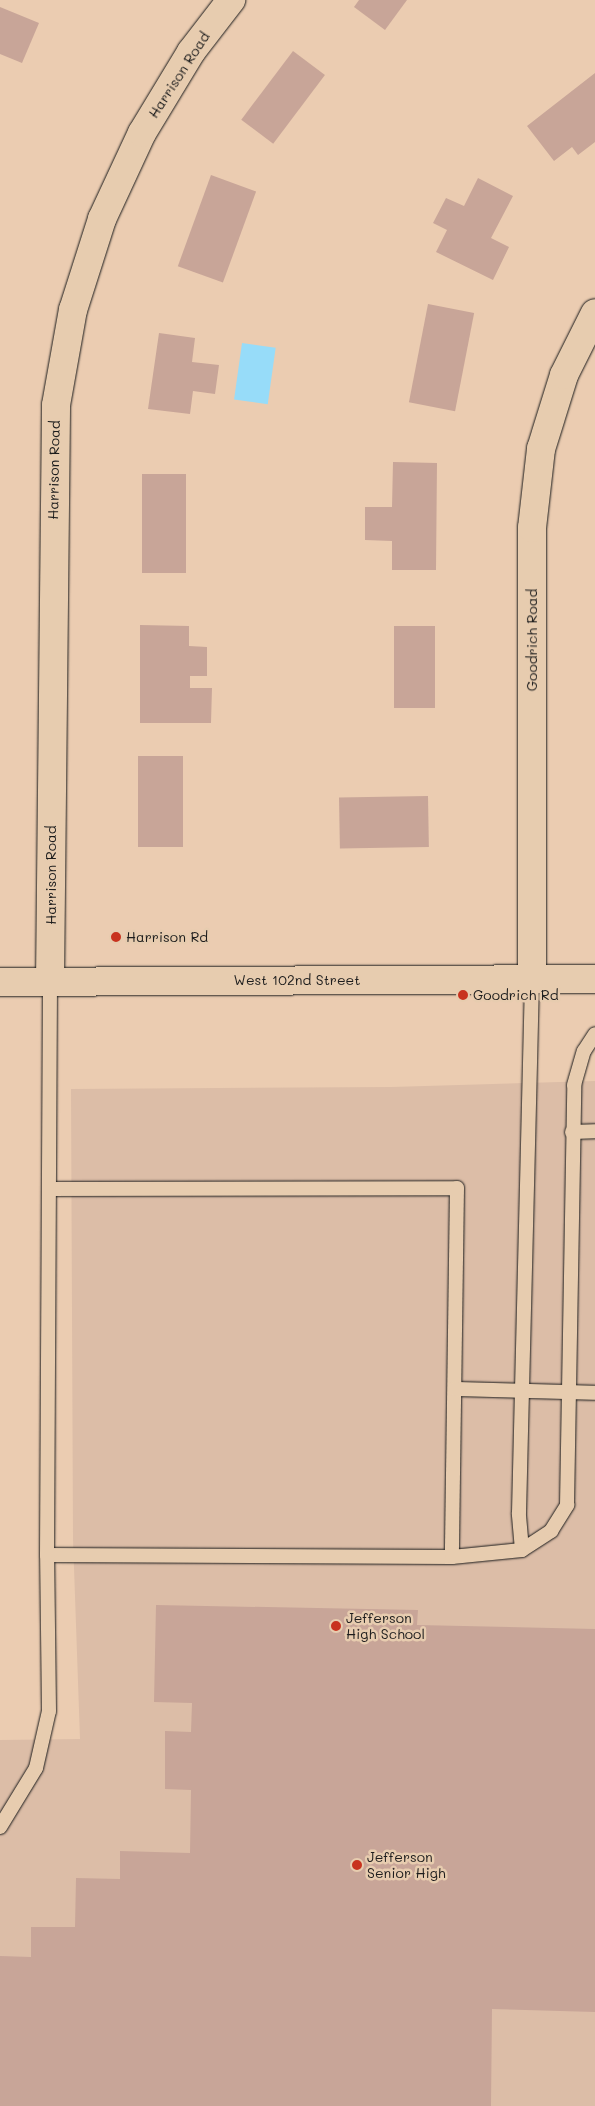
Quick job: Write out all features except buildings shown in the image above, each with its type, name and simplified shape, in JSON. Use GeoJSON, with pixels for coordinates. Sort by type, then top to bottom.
{"type":"FeatureCollection","features":[{"type":"Feature","properties":{"kind":"street","name":"Harrison Road"},"geometry":{"type":"LineString","coordinates":[[50,982],[53,500],[56,405],[73,310],[102,219],[142,133],[191,52],[231,0]]}},
{"type":"Feature","properties":{"kind":"street","name":"Goodrich Road"},"geometry":{"type":"LineString","coordinates":[[532,979],[532,528],[541,449],[564,375],[595,313]]}},
{"type":"Feature","properties":{"kind":"street","name":"West 102nd Street"},"geometry":{"type":"LineString","coordinates":[[0,982],[595,979]]}},
{"type":"Feature","properties":{"kind":"lane"},"geometry":{"type":"LineString","coordinates":[[522,1550],[519,1513],[532,979]]}},
{"type":"Feature","properties":{"kind":"lane"},"geometry":{"type":"LineString","coordinates":[[0,1827],[36,1768],[49,1711],[47,1556],[50,982]]}},
{"type":"Feature","properties":{"kind":"lane"},"geometry":{"type":"LineString","coordinates":[[47,1556],[452,1557],[522,1550],[551,1531],[567,1505],[574,1085],[578,1066],[584,1051],[595,1034]]}},
{"type":"Feature","properties":{"kind":"lane"},"geometry":{"type":"LineString","coordinates":[[572,1132],[595,1132]]}},
{"type":"Feature","properties":{"kind":"lane"},"geometry":{"type":"LineString","coordinates":[[50,1189],[457,1188],[452,1557]]}},
{"type":"Feature","properties":{"kind":"lane"},"geometry":{"type":"LineString","coordinates":[[454,1389],[595,1393]]}},
{"type":"Feature","properties":{"kind":"shaded area","name":"Jefferson High School"},"geometry":{"type":"Polygon","coordinates":[[[595,1081],[595,2106],[0,2106],[0,1740],[80,1739],[73,1539],[71,1089],[391,1087],[595,1081]]]}},
{"type":"Feature","properties":{"kind":"water"},"geometry":{"type":"Polygon","coordinates":[[[242,343],[276,348],[268,404],[234,399],[242,343]]]}},
{"type":"Feature","properties":{"kind":"place","name":"Harrison Rd"},"geometry":{"type":"Point","coordinates":[116,937]}},
{"type":"Feature","properties":{"kind":"place","name":"Goodrich Rd"},"geometry":{"type":"Point","coordinates":[463,995]}},
{"type":"Feature","properties":{"kind":"place","name":"Jefferson High School"},"geometry":{"type":"Point","coordinates":[336,1626]}},
{"type":"Feature","properties":{"kind":"place","name":"Jefferson Senior High"},"geometry":{"type":"Point","coordinates":[357,1865]}}]}
